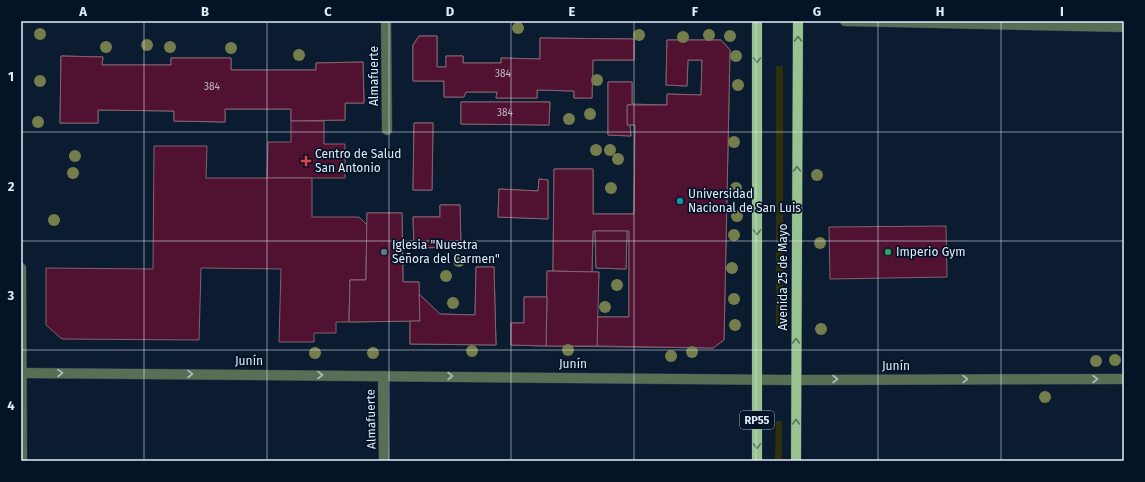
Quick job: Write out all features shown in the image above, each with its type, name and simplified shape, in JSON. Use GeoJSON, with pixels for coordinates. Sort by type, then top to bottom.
{"type":"FeatureCollection","features":[{"type":"Feature","properties":{"kind":"main road","name":"RP55"},"geometry":{"type":"LineString","coordinates":[[757,21],[757,461]]}},
{"type":"Feature","properties":{"kind":"main road","name":"Avenida 25 de Mayo"},"geometry":{"type":"LineString","coordinates":[[796,461],[798,21]]}},
{"type":"Feature","properties":{"kind":"street","name":"Almafuerte"},"geometry":{"type":"LineString","coordinates":[[386,21],[387,130]]}},
{"type":"Feature","properties":{"kind":"street"},"geometry":{"type":"LineString","coordinates":[[845,21],[1124,27]]}},
{"type":"Feature","properties":{"kind":"street"},"geometry":{"type":"LineString","coordinates":[[21,268],[22,461]]}},
{"type":"Feature","properties":{"kind":"street","name":"Junín"},"geometry":{"type":"LineString","coordinates":[[21,373],[796,380],[1124,379]]}},
{"type":"Feature","properties":{"kind":"street","name":"Almafuerte"},"geometry":{"type":"LineString","coordinates":[[383,376],[384,461]]}},
{"type":"Feature","properties":{"kind":"shaded area"},"geometry":{"type":"Polygon","coordinates":[[[776,66],[783,66],[783,326],[776,326],[776,66]]]}},
{"type":"Feature","properties":{"kind":"shaded area"},"geometry":{"type":"Polygon","coordinates":[[[776,421],[782,421],[782,461],[775,461],[776,421]]]}},
{"type":"Feature","properties":{"kind":"building"},"geometry":{"type":"Polygon","coordinates":[[[419,36],[437,36],[437,67],[446,67],[446,56],[463,56],[463,63],[501,63],[501,58],[540,59],[540,38],[634,39],[634,60],[593,60],[592,98],[574,98],[574,91],[537,90],[537,98],[496,98],[497,92],[466,92],[464,97],[444,97],[444,81],[413,81],[413,45],[419,36]]]}},
{"type":"Feature","properties":{"kind":"building"},"geometry":{"type":"Polygon","coordinates":[[[419,36],[437,36],[437,67],[446,67],[446,56],[463,56],[463,63],[501,63],[501,58],[540,59],[540,38],[634,39],[634,60],[593,60],[592,98],[574,98],[574,91],[537,90],[537,98],[496,98],[497,92],[466,92],[464,97],[444,97],[444,81],[413,81],[413,45],[419,36]]]}},
{"type":"Feature","properties":{"kind":"building","name":"Universidad Nacional de San Luis"},"geometry":{"type":"Polygon","coordinates":[[[667,40],[721,40],[730,50],[724,340],[713,348],[546,346],[547,271],[553,271],[554,169],[593,169],[593,214],[634,214],[635,125],[630,125],[631,136],[608,135],[608,82],[632,82],[632,104],[667,105],[667,94],[701,95],[702,60],[688,60],[687,86],[666,85],[667,40]],[[699,126],[665,127],[665,142],[699,140],[699,126]],[[696,181],[664,182],[665,189],[697,188],[696,181]],[[593,231],[592,272],[599,272],[597,317],[629,317],[629,231],[627,231],[626,269],[596,268],[595,231],[593,231]],[[664,253],[663,261],[692,261],[692,253],[664,253]],[[666,294],[665,301],[694,302],[694,294],[666,294]]]}},
{"type":"Feature","properties":{"kind":"building","name":"Universidad Nacional de San Luis"},"geometry":{"type":"Polygon","coordinates":[[[667,40],[721,40],[730,50],[724,340],[713,348],[597,346],[597,317],[629,317],[629,231],[593,231],[592,272],[553,271],[554,169],[593,169],[593,214],[634,214],[635,125],[627,125],[627,105],[667,105],[667,94],[701,95],[702,60],[688,60],[687,86],[666,85],[667,40]]]}},
{"type":"Feature","properties":{"kind":"building"},"geometry":{"type":"Polygon","coordinates":[[[61,56],[103,57],[102,65],[171,65],[171,58],[231,58],[231,70],[316,70],[316,63],[363,62],[364,103],[345,103],[345,120],[291,121],[291,109],[225,109],[225,122],[174,121],[174,111],[98,110],[98,123],[60,123],[61,56]]]}},
{"type":"Feature","properties":{"kind":"building"},"geometry":{"type":"Polygon","coordinates":[[[61,56],[103,57],[102,65],[171,65],[171,58],[231,58],[231,70],[316,70],[316,63],[363,62],[364,103],[345,103],[345,120],[291,121],[291,109],[225,109],[225,122],[174,121],[174,111],[98,110],[98,123],[60,123],[61,56]]]}},
{"type":"Feature","properties":{"kind":"building"},"geometry":{"type":"Polygon","coordinates":[[[608,82],[632,82],[632,104],[627,105],[627,125],[630,125],[631,136],[608,135],[608,82]]]}},
{"type":"Feature","properties":{"kind":"building"},"geometry":{"type":"Polygon","coordinates":[[[461,102],[550,102],[549,125],[461,124],[461,102]]]}},
{"type":"Feature","properties":{"kind":"building"},"geometry":{"type":"Polygon","coordinates":[[[461,102],[550,102],[549,125],[461,124],[461,102]]]}},
{"type":"Feature","properties":{"kind":"building","name":"Centro de Salud San Antonio"},"geometry":{"type":"Polygon","coordinates":[[[291,121],[324,121],[324,144],[345,144],[345,178],[267,178],[268,142],[291,142],[291,121]]]}},
{"type":"Feature","properties":{"kind":"building"},"geometry":{"type":"Polygon","coordinates":[[[414,123],[433,123],[432,190],[413,190],[414,123]]]}},
{"type":"Feature","properties":{"kind":"building"},"geometry":{"type":"Polygon","coordinates":[[[414,123],[433,123],[432,190],[413,190],[414,123]]]}},
{"type":"Feature","properties":{"kind":"building"},"geometry":{"type":"Polygon","coordinates":[[[154,146],[207,146],[206,178],[312,178],[312,217],[359,217],[367,225],[366,280],[350,280],[349,322],[336,322],[336,333],[314,333],[314,342],[279,342],[281,269],[201,268],[199,340],[62,339],[46,325],[46,268],[153,269],[154,146]]]}},
{"type":"Feature","properties":{"kind":"building","name":"Iglesia \"Nuestra Señora del Carmen\""},"geometry":{"type":"Polygon","coordinates":[[[539,179],[548,180],[548,219],[498,217],[499,189],[538,191],[539,179]]]}},
{"type":"Feature","properties":{"kind":"building","name":"Iglesia \"Nuestra Señora del Carmen\""},"geometry":{"type":"Polygon","coordinates":[[[539,179],[548,180],[548,219],[498,217],[499,189],[538,191],[539,179]]]}},
{"type":"Feature","properties":{"kind":"building","name":"Iglesia \"Nuestra Señora del Carmen\""},"geometry":{"type":"Polygon","coordinates":[[[440,205],[460,205],[461,247],[414,248],[413,217],[440,217],[440,205]]]}},
{"type":"Feature","properties":{"kind":"building","name":"Iglesia \"Nuestra Señora del Carmen\""},"geometry":{"type":"Polygon","coordinates":[[[440,205],[460,205],[461,247],[414,248],[413,217],[440,217],[440,205]]]}},
{"type":"Feature","properties":{"kind":"building","name":"Iglesia \"Nuestra Señora del Carmen\""},"geometry":{"type":"Polygon","coordinates":[[[367,213],[402,213],[403,282],[419,282],[419,294],[440,314],[475,315],[476,267],[494,267],[496,345],[410,344],[410,321],[349,322],[350,280],[366,280],[367,213]]]}},
{"type":"Feature","properties":{"kind":"building","name":"Iglesia \"Nuestra Señora del Carmen\""},"geometry":{"type":"Polygon","coordinates":[[[367,213],[402,213],[403,282],[419,282],[420,321],[349,322],[350,280],[366,280],[367,213]]]}},
{"type":"Feature","properties":{"kind":"building","name":"Imperio Gym"},"geometry":{"type":"Polygon","coordinates":[[[946,226],[947,277],[830,279],[829,227],[946,226]]]}},
{"type":"Feature","properties":{"kind":"building"},"geometry":{"type":"Polygon","coordinates":[[[595,231],[627,231],[626,269],[596,268],[595,231]]]}},
{"type":"Feature","properties":{"kind":"building"},"geometry":{"type":"Polygon","coordinates":[[[476,267],[494,267],[496,345],[410,344],[410,321],[420,321],[419,294],[440,314],[475,315],[476,267]]]}},
{"type":"Feature","properties":{"kind":"building"},"geometry":{"type":"Polygon","coordinates":[[[547,271],[599,272],[597,346],[546,346],[547,271]]]}},
{"type":"Feature","properties":{"kind":"building"},"geometry":{"type":"Polygon","coordinates":[[[524,297],[547,297],[546,346],[511,345],[511,323],[524,323],[524,297]]]}},
{"type":"Feature","properties":{"kind":"building"},"geometry":{"type":"Polygon","coordinates":[[[524,297],[547,297],[546,346],[511,345],[511,323],[524,323],[524,297]]]}},
{"type":"Feature","properties":{"kind":"place","name":"Centro de Salud San Antonio"},"geometry":{"type":"Point","coordinates":[306,161]}},
{"type":"Feature","properties":{"kind":"place","name":"Universidad Nacional de San Luis"},"geometry":{"type":"Point","coordinates":[680,201]}},
{"type":"Feature","properties":{"kind":"place","name":"Iglesia \"Nuestra Señora del Carmen\""},"geometry":{"type":"Point","coordinates":[384,252]}},
{"type":"Feature","properties":{"kind":"place","name":"Imperio Gym"},"geometry":{"type":"Point","coordinates":[888,252]}}]}
